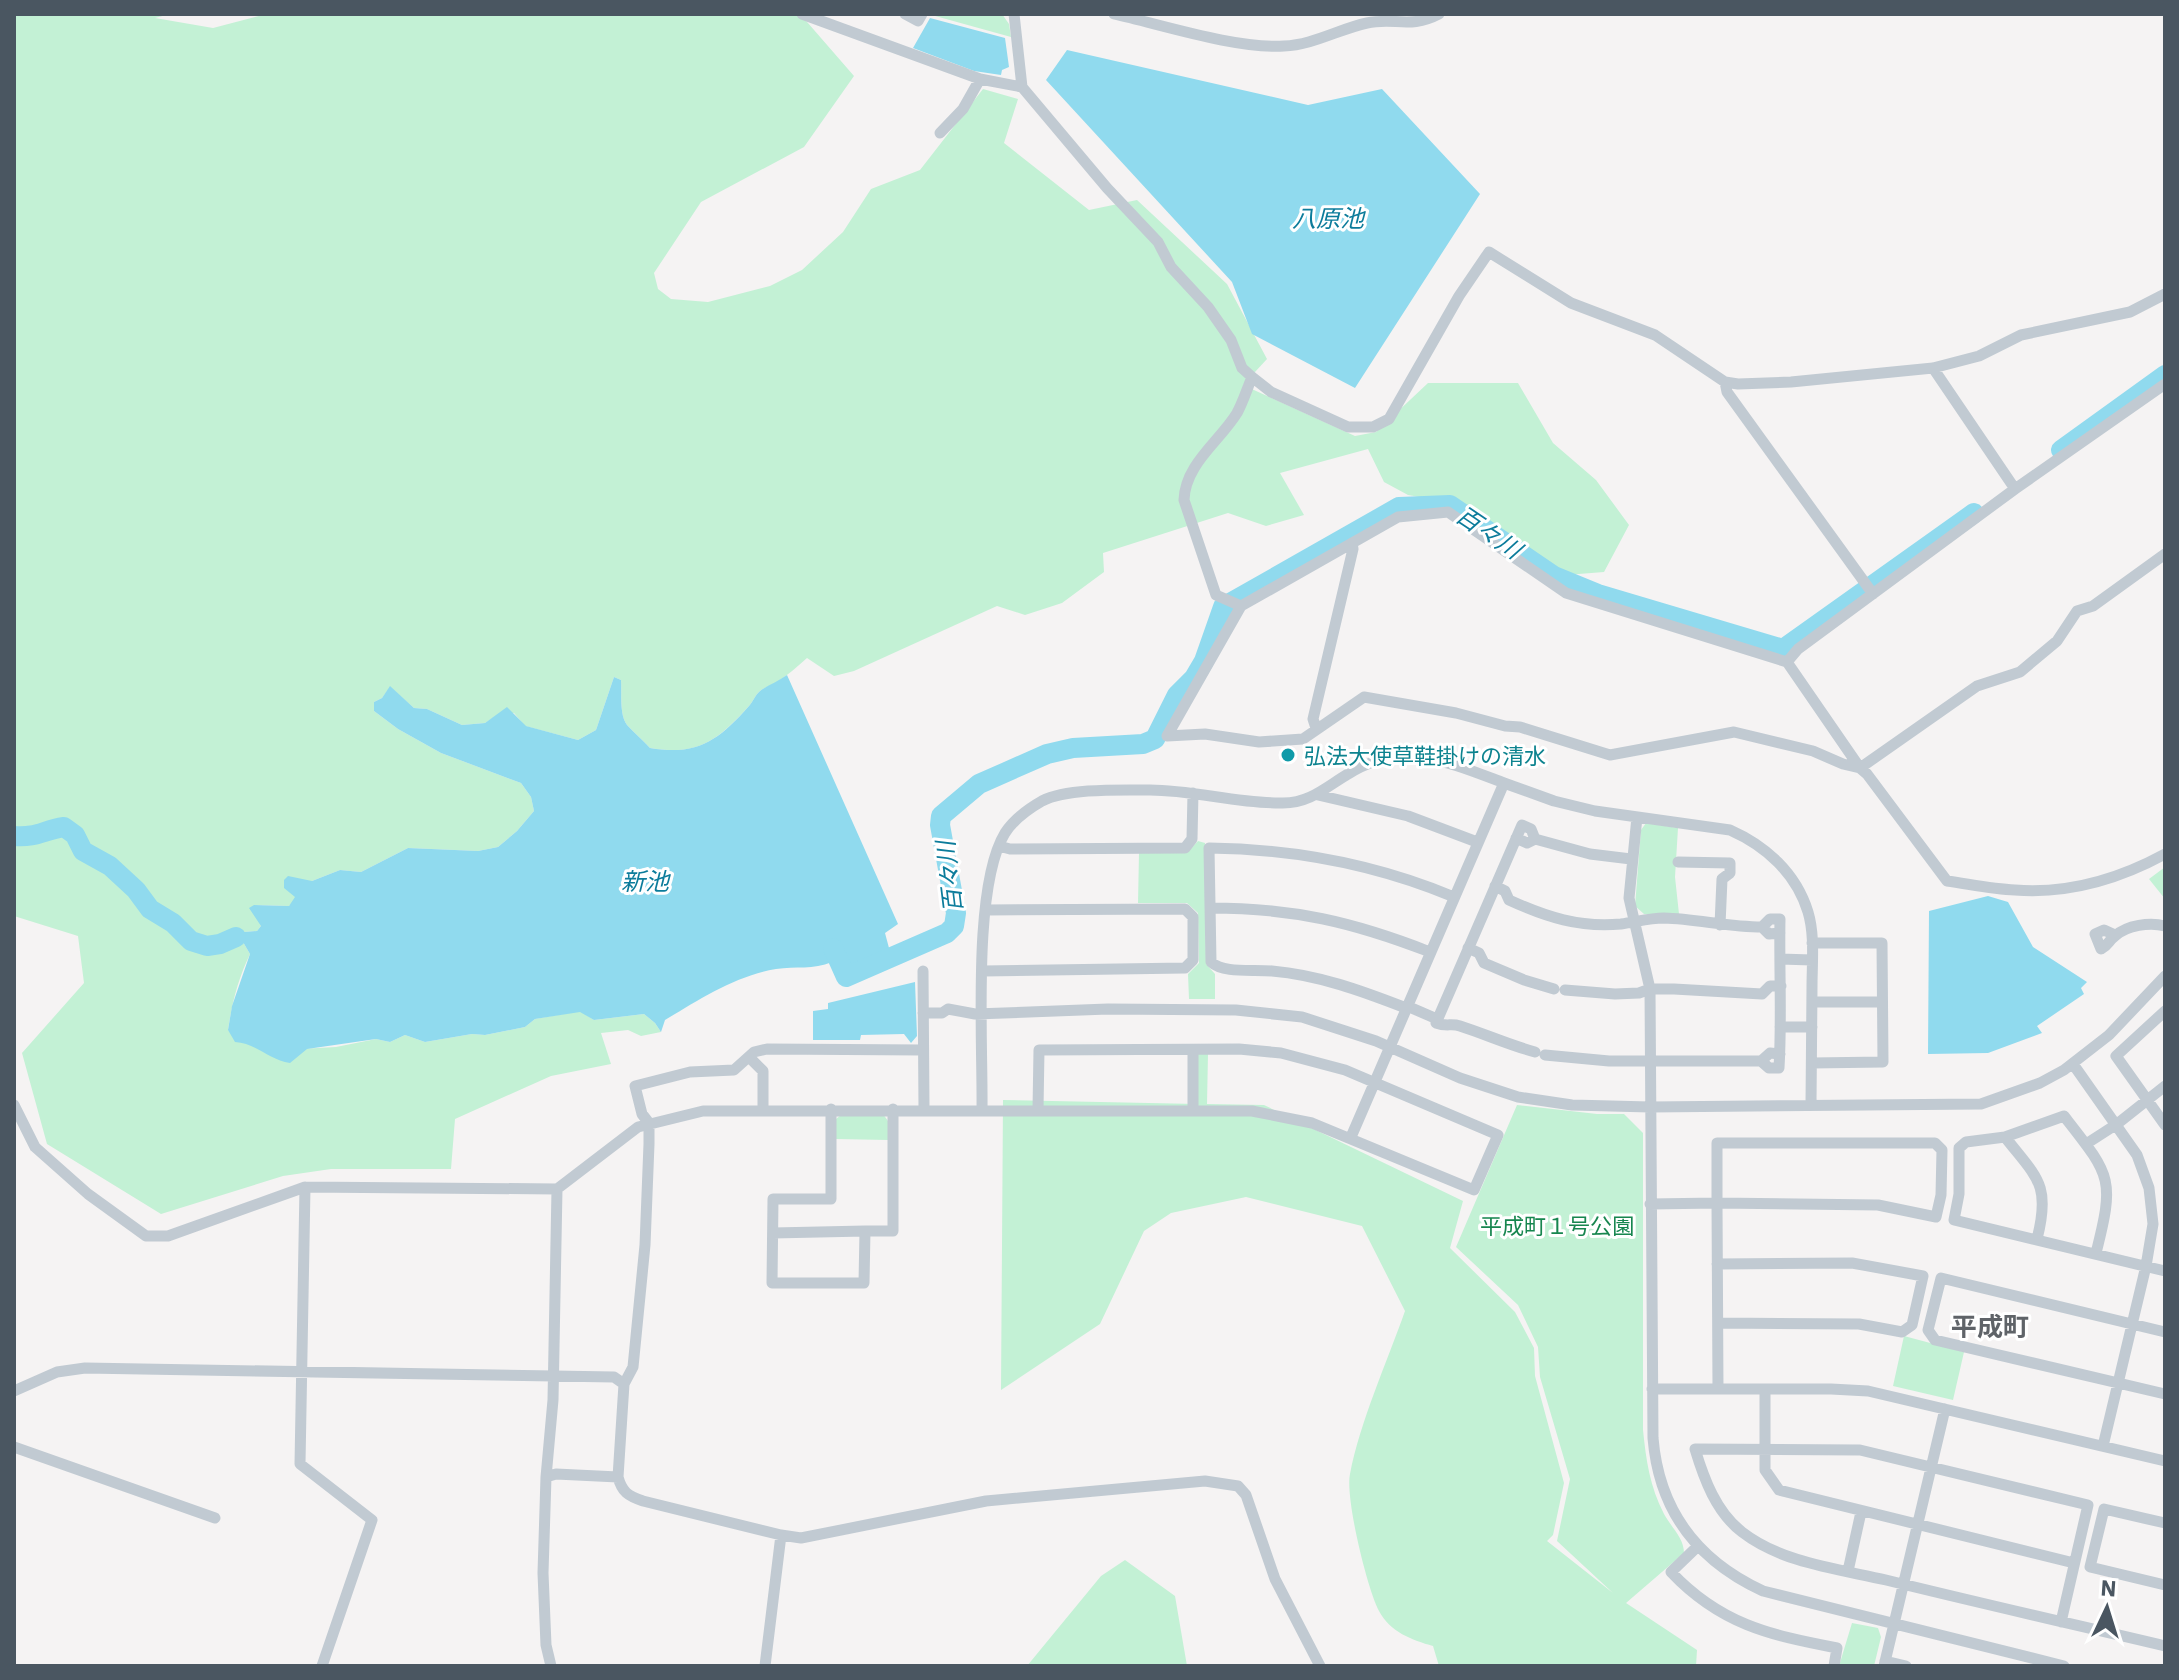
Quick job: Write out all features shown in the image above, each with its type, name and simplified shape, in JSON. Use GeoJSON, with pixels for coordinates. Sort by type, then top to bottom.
{"type":"FeatureCollection","features":[{"type":"Feature","properties":{"kind":"street"},"geometry":{"type":"LineString","coordinates":[[802,14],[980,79],[1022,87]]}},
{"type":"Feature","properties":{"kind":"street"},"geometry":{"type":"LineString","coordinates":[[905,14],[918,21],[922,14]]}},
{"type":"Feature","properties":{"kind":"street"},"geometry":{"type":"LineString","coordinates":[[1014,14],[1022,87],[1107,188],[1158,242],[1171,267],[1208,307],[1231,340],[1242,368],[1271,392],[1348,427],[1373,427],[1389,419],[1459,296],[1489,252],[1571,303],[1655,335],[1725,382],[1738,384],[1933,368],[1979,356],[2021,335],[2130,312],[2165,294]]}},
{"type":"Feature","properties":{"kind":"street"},"geometry":{"type":"LineString","coordinates":[[1114,14],[1251,45],[1283,47],[1309,42],[1369,22],[1411,24],[1439,14]]}},
{"type":"Feature","properties":{"kind":"street"},"geometry":{"type":"LineString","coordinates":[[940,133],[963,109],[980,79]]}},
{"type":"Feature","properties":{"kind":"street"},"geometry":{"type":"LineString","coordinates":[[1933,368],[2015,489]]}},
{"type":"Feature","properties":{"kind":"street"},"geometry":{"type":"LineString","coordinates":[[1241,606],[1216,595],[1184,500],[1184,488],[1208,447],[1237,414],[1252,377]]}},
{"type":"Feature","properties":{"kind":"street"},"geometry":{"type":"LineString","coordinates":[[1725,382],[1727,392],[1873,594]]}},
{"type":"Feature","properties":{"kind":"street"},"geometry":{"type":"LineString","coordinates":[[1787,662],[1798,649],[2015,489],[2165,384]]}},
{"type":"Feature","properties":{"kind":"street"},"geometry":{"type":"LineString","coordinates":[[2165,554],[2093,606],[2077,611],[2057,641],[2020,672],[1977,686],[1860,768],[1813,751],[1734,732],[1610,755],[1520,727],[1364,697],[1303,739],[1259,742],[1205,734],[1167,736],[1241,606],[1398,517],[1448,512],[1566,593],[1787,662],[1860,768],[1947,881],[2016,891],[2070,888],[2122,875],[2165,854]]}},
{"type":"Feature","properties":{"kind":"street"},"geometry":{"type":"LineString","coordinates":[[1316,728],[1313,719],[1352,543]]}},
{"type":"Feature","properties":{"kind":"street"},"geometry":{"type":"LineString","coordinates":[[982,1109],[986,910],[994,860],[1004,835],[1019,817],[1052,797],[1152,790],[1297,802],[1318,795],[1361,765],[1404,755],[1439,758],[1568,805],[1730,830],[1748,838],[1774,858],[1793,879],[1809,913],[1812,943],[1811,1104]]}},
{"type":"Feature","properties":{"kind":"street"},"geometry":{"type":"LineString","coordinates":[[1351,1137],[1504,783]]}},
{"type":"Feature","properties":{"kind":"street"},"geometry":{"type":"LineString","coordinates":[[999,846],[1010,849],[1185,848],[1192,839],[1193,793]]}},
{"type":"Feature","properties":{"kind":"street"},"geometry":{"type":"LineString","coordinates":[[1318,795],[1395,812],[1477,842]]}},
{"type":"Feature","properties":{"kind":"street"},"geometry":{"type":"LineString","coordinates":[[1637,817],[1629,898],[1650,989],[1654,1454],[1660,1481],[1674,1513],[1698,1546],[1733,1576],[1763,1591],[2064,1666]]}},
{"type":"Feature","properties":{"kind":"street"},"geometry":{"type":"LineString","coordinates":[[1495,886],[1505,891],[1509,900],[1554,919],[1574,923],[1665,918],[1762,927],[1769,934],[1780,933],[1779,1068],[1769,1068],[1761,1061],[1588,1061],[1505,1044],[1456,1024],[1447,1027],[1436,1023],[1439,1014],[1463,961],[1489,899],[1522,825],[1531,829],[1535,839],[1577,852],[1631,859]]}},
{"type":"Feature","properties":{"kind":"street"},"geometry":{"type":"LineString","coordinates":[[1439,1014],[1406,1007],[1316,978],[1276,971],[1218,968],[1211,962],[1209,848],[1298,852],[1339,859],[1397,875],[1454,897]]}},
{"type":"Feature","properties":{"kind":"street"},"geometry":{"type":"LineString","coordinates":[[1678,862],[1730,863],[1728,877],[1722,879],[1720,925]]}},
{"type":"Feature","properties":{"kind":"street"},"geometry":{"type":"LineString","coordinates":[[1489,899],[1499,904],[1509,900]]}},
{"type":"Feature","properties":{"kind":"street"},"geometry":{"type":"LineString","coordinates":[[1210,908],[1276,910],[1334,920],[1430,952]]}},
{"type":"Feature","properties":{"kind":"street"},"geometry":{"type":"LineString","coordinates":[[983,971],[1185,968],[1193,960],[1193,917],[1185,909],[986,910]]}},
{"type":"Feature","properties":{"kind":"street"},"geometry":{"type":"LineString","coordinates":[[2115,935],[2143,924],[2165,926]]}},
{"type":"Feature","properties":{"kind":"street"},"geometry":{"type":"LineString","coordinates":[[1812,943],[1882,943],[1883,1062],[1812,1063]]}},
{"type":"Feature","properties":{"kind":"street"},"geometry":{"type":"LineString","coordinates":[[1468,948],[1479,953],[1484,963]]}},
{"type":"Feature","properties":{"kind":"street"},"geometry":{"type":"LineString","coordinates":[[1780,959],[1812,960]]}},
{"type":"Feature","properties":{"kind":"street"},"geometry":{"type":"LineString","coordinates":[[1463,961],[1474,966],[1484,963],[1524,980],[1559,989],[1615,994],[1639,993],[1650,989],[1762,994],[1769,1000],[1781,1000]]}},
{"type":"Feature","properties":{"kind":"street"},"geometry":{"type":"LineString","coordinates":[[923,971],[924,1109]]}},
{"type":"Feature","properties":{"kind":"street"},"geometry":{"type":"LineString","coordinates":[[923,1013],[942,1013],[948,1009],[965,1013],[1128,1009],[1272,1013],[1327,1024],[1389,1046],[1460,1078],[1518,1097],[1572,1105],[1981,1104],[2040,1083],[2073,1064],[2109,1035],[2165,976]]}},
{"type":"Feature","properties":{"kind":"street"},"geometry":{"type":"LineString","coordinates":[[1762,994],[1770,986],[1781,986]]}},
{"type":"Feature","properties":{"kind":"street"},"geometry":{"type":"LineString","coordinates":[[1812,1002],[1882,1002]]}},
{"type":"Feature","properties":{"kind":"street"},"geometry":{"type":"LineString","coordinates":[[2165,1011],[2116,1056],[2165,1125]]}},
{"type":"Feature","properties":{"kind":"street"},"geometry":{"type":"LineString","coordinates":[[1780,1027],[1812,1027]]}},
{"type":"Feature","properties":{"kind":"street"},"geometry":{"type":"LineString","coordinates":[[923,1050],[767,1049],[729,1071],[690,1072],[635,1086],[642,1114],[649,1123],[645,1233],[633,1367],[624,1384],[618,1477],[621,1489],[628,1496],[801,1538],[986,1501],[1205,1481],[1238,1486],[1246,1495],[1275,1579],[1320,1666]]}},
{"type":"Feature","properties":{"kind":"street"},"geometry":{"type":"LineString","coordinates":[[14,1105],[35,1147],[88,1194],[146,1236],[168,1236],[305,1187],[557,1189],[638,1127],[703,1111],[1038,1109],[1268,1113],[1312,1123],[1351,1137],[1474,1190],[1498,1135],[1345,1070],[1281,1053],[1039,1050],[1038,1109]]}},
{"type":"Feature","properties":{"kind":"street"},"geometry":{"type":"LineString","coordinates":[[1193,1050],[1193,1110]]}},
{"type":"Feature","properties":{"kind":"street"},"geometry":{"type":"LineString","coordinates":[[749,1057],[763,1071],[763,1110]]}},
{"type":"Feature","properties":{"kind":"street"},"geometry":{"type":"LineString","coordinates":[[2073,1064],[2137,1155],[2149,1188],[2153,1224],[2103,1446]]}},
{"type":"Feature","properties":{"kind":"street"},"geometry":{"type":"LineString","coordinates":[[2086,1144],[2165,1086]]}},
{"type":"Feature","properties":{"kind":"street"},"geometry":{"type":"LineString","coordinates":[[831,1109],[831,1199],[773,1199],[772,1283],[864,1283],[865,1231]]}},
{"type":"Feature","properties":{"kind":"street"},"geometry":{"type":"LineString","coordinates":[[773,1233],[893,1231],[893,1109]]}},
{"type":"Feature","properties":{"kind":"street"},"geometry":{"type":"LineString","coordinates":[[2096,1253],[2108,1190],[2103,1170],[2064,1116],[2005,1137],[1966,1142],[1959,1148],[1959,1194],[1954,1220],[2165,1271]]}},
{"type":"Feature","properties":{"kind":"street"},"geometry":{"type":"LineString","coordinates":[[2005,1137],[2041,1186],[2044,1207],[2037,1239]]}},
{"type":"Feature","properties":{"kind":"street"},"geometry":{"type":"LineString","coordinates":[[1650,1204],[1717,1203],[1878,1205],[1936,1217],[1941,1195],[1942,1150],[1935,1143],[1717,1143],[1717,1203],[1717,1264],[1718,1389]]}},
{"type":"Feature","properties":{"kind":"street"},"geometry":{"type":"LineString","coordinates":[[305,1187],[300,1464],[372,1520],[322,1666]]}},
{"type":"Feature","properties":{"kind":"street"},"geometry":{"type":"LineString","coordinates":[[551,1666],[546,1645],[543,1573],[554,1376],[557,1189]]}},
{"type":"Feature","properties":{"kind":"street"},"geometry":{"type":"LineString","coordinates":[[1717,1264],[1852,1263],[1923,1276],[1912,1325],[1902,1332],[1859,1324],[1718,1323]]}},
{"type":"Feature","properties":{"kind":"street"},"geometry":{"type":"LineString","coordinates":[[2165,1332],[1941,1278],[1928,1330],[1935,1340],[2165,1394]]}},
{"type":"Feature","properties":{"kind":"street"},"geometry":{"type":"LineString","coordinates":[[14,1391],[57,1372],[85,1368],[614,1377],[624,1384]]}},
{"type":"Feature","properties":{"kind":"street"},"geometry":{"type":"LineString","coordinates":[[1652,1389],[1868,1391],[2165,1461]]}},
{"type":"Feature","properties":{"kind":"street"},"geometry":{"type":"LineString","coordinates":[[1765,1389],[1765,1470],[1771,1483],[1779,1490],[2074,1563]]}},
{"type":"Feature","properties":{"kind":"street"},"geometry":{"type":"LineString","coordinates":[[1906,1666],[1885,1664],[1945,1409]]}},
{"type":"Feature","properties":{"kind":"street"},"geometry":{"type":"LineString","coordinates":[[14,1447],[215,1518]]}},
{"type":"Feature","properties":{"kind":"street"},"geometry":{"type":"LineString","coordinates":[[2061,1622],[2088,1505],[1860,1450],[1695,1449],[1716,1502],[1727,1517],[1744,1534],[1780,1554],[1904,1585],[2061,1622],[2165,1646]]}},
{"type":"Feature","properties":{"kind":"street"},"geometry":{"type":"LineString","coordinates":[[546,1477],[556,1474],[618,1477]]}},
{"type":"Feature","properties":{"kind":"street"},"geometry":{"type":"LineString","coordinates":[[2165,1523],[2104,1509],[2090,1567],[2165,1585]]}},
{"type":"Feature","properties":{"kind":"street"},"geometry":{"type":"LineString","coordinates":[[1848,1571],[1861,1512]]}},
{"type":"Feature","properties":{"kind":"street"},"geometry":{"type":"LineString","coordinates":[[765,1666],[781,1535]]}},
{"type":"Feature","properties":{"kind":"street"},"geometry":{"type":"LineString","coordinates":[[1698,1546],[1671,1572],[1686,1588],[1713,1609],[1739,1623],[1777,1636],[1837,1648],[1834,1666]]}},
{"type":"Feature","properties":{"kind":"green space"},"geometry":{"type":"Polygon","coordinates":[[[14,14],[170,14],[155,18],[213,28],[266,14],[801,15],[854,76],[804,147],[701,202],[654,273],[658,289],[671,299],[708,302],[770,286],[802,270],[843,232],[871,189],[920,170],[983,89],[1018,99],[1004,143],[1089,210],[1137,200],[1227,284],[1267,359],[1243,385],[1355,436],[1376,432],[1428,383],[1518,383],[1553,443],[1596,480],[1629,525],[1604,572],[1566,575],[1529,568],[1454,503],[1408,495],[1384,482],[1368,449],[1280,473],[1304,515],[1266,526],[1228,513],[1103,553],[1104,572],[1062,603],[1025,615],[997,606],[854,671],[834,676],[807,658],[760,691],[738,718],[716,737],[694,747],[681,750],[650,748],[624,720],[621,680],[614,677],[596,730],[578,740],[525,726],[514,713],[499,714],[485,723],[462,725],[427,709],[414,708],[390,687],[382,698],[374,702],[374,711],[398,729],[441,753],[521,783],[531,797],[534,811],[498,847],[478,851],[408,848],[361,872],[340,870],[312,881],[289,906],[254,905],[261,926],[257,931],[232,933],[243,942],[250,954],[236,991],[228,1030],[262,1051],[336,1047],[376,1039],[390,1042],[405,1035],[425,1042],[472,1034],[485,1035],[525,1027],[535,1019],[580,1011],[594,1020],[644,1014],[661,1032],[641,1036],[628,1030],[601,1033],[611,1064],[551,1076],[455,1119],[451,1169],[331,1169],[283,1176],[161,1214],[47,1144],[22,1053],[84,983],[78,936],[14,916],[14,14]]]}},
{"type":"Feature","properties":{"kind":"green space"},"geometry":{"type":"Polygon","coordinates":[[[928,14],[1002,14],[1009,24],[1011,37],[928,14]]]}},
{"type":"Feature","properties":{"kind":"green space"},"geometry":{"type":"Polygon","coordinates":[[[1646,823],[1678,828],[1675,877],[1679,914],[1644,914],[1635,906],[1641,830],[1646,823]]]}},
{"type":"Feature","properties":{"kind":"green space"},"geometry":{"type":"Polygon","coordinates":[[[1198,841],[1205,843],[1206,964],[1215,974],[1215,999],[1189,999],[1188,974],[1199,963],[1198,913],[1187,903],[1138,903],[1139,853],[1187,853],[1198,841]]]}},
{"type":"Feature","properties":{"kind":"green space"},"geometry":{"type":"Polygon","coordinates":[[[2165,867],[2165,899],[2149,879],[2165,867]]]}},
{"type":"Feature","properties":{"kind":"green space","name":"平成町１号公園"},"geometry":{"type":"Polygon","coordinates":[[[1197,1053],[1208,1054],[1207,1104],[1264,1105],[1463,1201],[1450,1248],[1515,1312],[1534,1348],[1535,1376],[1564,1483],[1553,1535],[1547,1541],[1613,1593],[1557,1541],[1570,1479],[1540,1377],[1538,1347],[1518,1305],[1456,1247],[1517,1105],[1624,1114],[1643,1133],[1643,1430],[1655,1494],[1680,1537],[1684,1553],[1626,1603],[1697,1650],[1696,1666],[1439,1666],[1433,1646],[1402,1634],[1384,1618],[1374,1599],[1358,1543],[1349,1486],[1354,1454],[1367,1413],[1405,1311],[1362,1226],[1246,1197],[1171,1213],[1144,1231],[1100,1324],[1001,1390],[1003,1100],[1197,1104],[1197,1053]]]}},
{"type":"Feature","properties":{"kind":"green space"},"geometry":{"type":"Polygon","coordinates":[[[842,1114],[883,1114],[888,1121],[888,1140],[836,1139],[836,1119],[842,1114]]]}},
{"type":"Feature","properties":{"kind":"green space"},"geometry":{"type":"Polygon","coordinates":[[[1904,1336],[1964,1352],[1953,1400],[1893,1386],[1904,1336]]]}},
{"type":"Feature","properties":{"kind":"green space"},"geometry":{"type":"Polygon","coordinates":[[[1125,1560],[1175,1596],[1187,1666],[1027,1666],[1101,1576],[1125,1560]]]}},
{"type":"Feature","properties":{"kind":"green space"},"geometry":{"type":"Polygon","coordinates":[[[1852,1623],[1878,1628],[1881,1637],[1874,1666],[1839,1666],[1852,1623]]]}},
{"type":"Feature","properties":{"kind":"water"},"geometry":{"type":"Polygon","coordinates":[[[930,18],[1005,38],[1009,67],[1002,70],[1001,75],[974,71],[913,48],[930,18]]]}},
{"type":"Feature","properties":{"kind":"water","name":"八原池"},"geometry":{"type":"Polygon","coordinates":[[[1067,50],[1308,105],[1382,89],[1480,194],[1355,388],[1252,334],[1232,282],[1046,80],[1067,50]]]}},
{"type":"Feature","properties":{"kind":"water","name":"新池"},"geometry":{"type":"Polygon","coordinates":[[[787,675],[898,924],[885,933],[889,948],[839,975],[832,962],[776,969],[747,977],[718,989],[665,1020],[661,1032],[644,1014],[594,1020],[580,1012],[535,1019],[525,1027],[485,1035],[472,1034],[425,1042],[405,1035],[390,1042],[376,1039],[307,1049],[290,1063],[250,1045],[235,1042],[228,1030],[232,1006],[250,954],[243,942],[214,951],[213,940],[232,933],[257,931],[261,926],[249,908],[254,905],[289,906],[295,897],[284,888],[284,880],[288,876],[312,881],[340,870],[361,872],[408,848],[478,851],[498,847],[534,811],[531,797],[521,783],[441,753],[398,729],[374,711],[374,702],[382,698],[390,686],[414,708],[427,709],[462,725],[485,723],[507,707],[526,726],[578,740],[596,730],[614,677],[621,680],[623,715],[630,728],[650,748],[681,750],[716,737],[738,718],[760,691],[787,675]]]}},
{"type":"Feature","properties":{"kind":"water"},"geometry":{"type":"Polygon","coordinates":[[[1988,896],[2008,902],[2033,947],[2087,982],[2081,988],[2084,994],[2037,1026],[2042,1033],[1988,1053],[1928,1054],[1929,911],[1988,896]]]}},
{"type":"Feature","properties":{"kind":"water"},"geometry":{"type":"Polygon","coordinates":[[[915,982],[917,1036],[911,1043],[904,1034],[861,1035],[860,1040],[813,1040],[813,1011],[828,1009],[828,1003],[915,982]]]}},
{"type":"Feature","properties":{"kind":"waterway","name":"百々川"},"geometry":{"type":"LineString","coordinates":[[2061,450],[2165,375]]}},
{"type":"Feature","properties":{"kind":"waterway","name":"百々川"},"geometry":{"type":"LineString","coordinates":[[833,948],[846,977],[947,933],[954,926],[956,913],[941,816],[979,784],[1047,754],[1073,748],[1143,744],[1155,739],[1177,695],[1194,678],[1204,661],[1223,607],[1399,507],[1450,505],[1554,576],[1598,594],[1783,649],[1974,513]]}},
{"type":"Feature","properties":{"kind":"waterway","name":"新池"},"geometry":{"type":"LineString","coordinates":[[14,836],[34,835],[64,827],[75,835],[83,851],[110,866],[136,890],[150,909],[173,923],[191,941],[207,946],[236,937]]}},
{"type":"Feature","properties":{"kind":"place","name":"弘法大使草鞋掛けの清水"},"geometry":{"type":"Point","coordinates":[1288,755]}},
{"type":"Feature","properties":{"kind":"district","name":"平成町"},"geometry":{"type":"Point","coordinates":[1990,1326]}}]}
